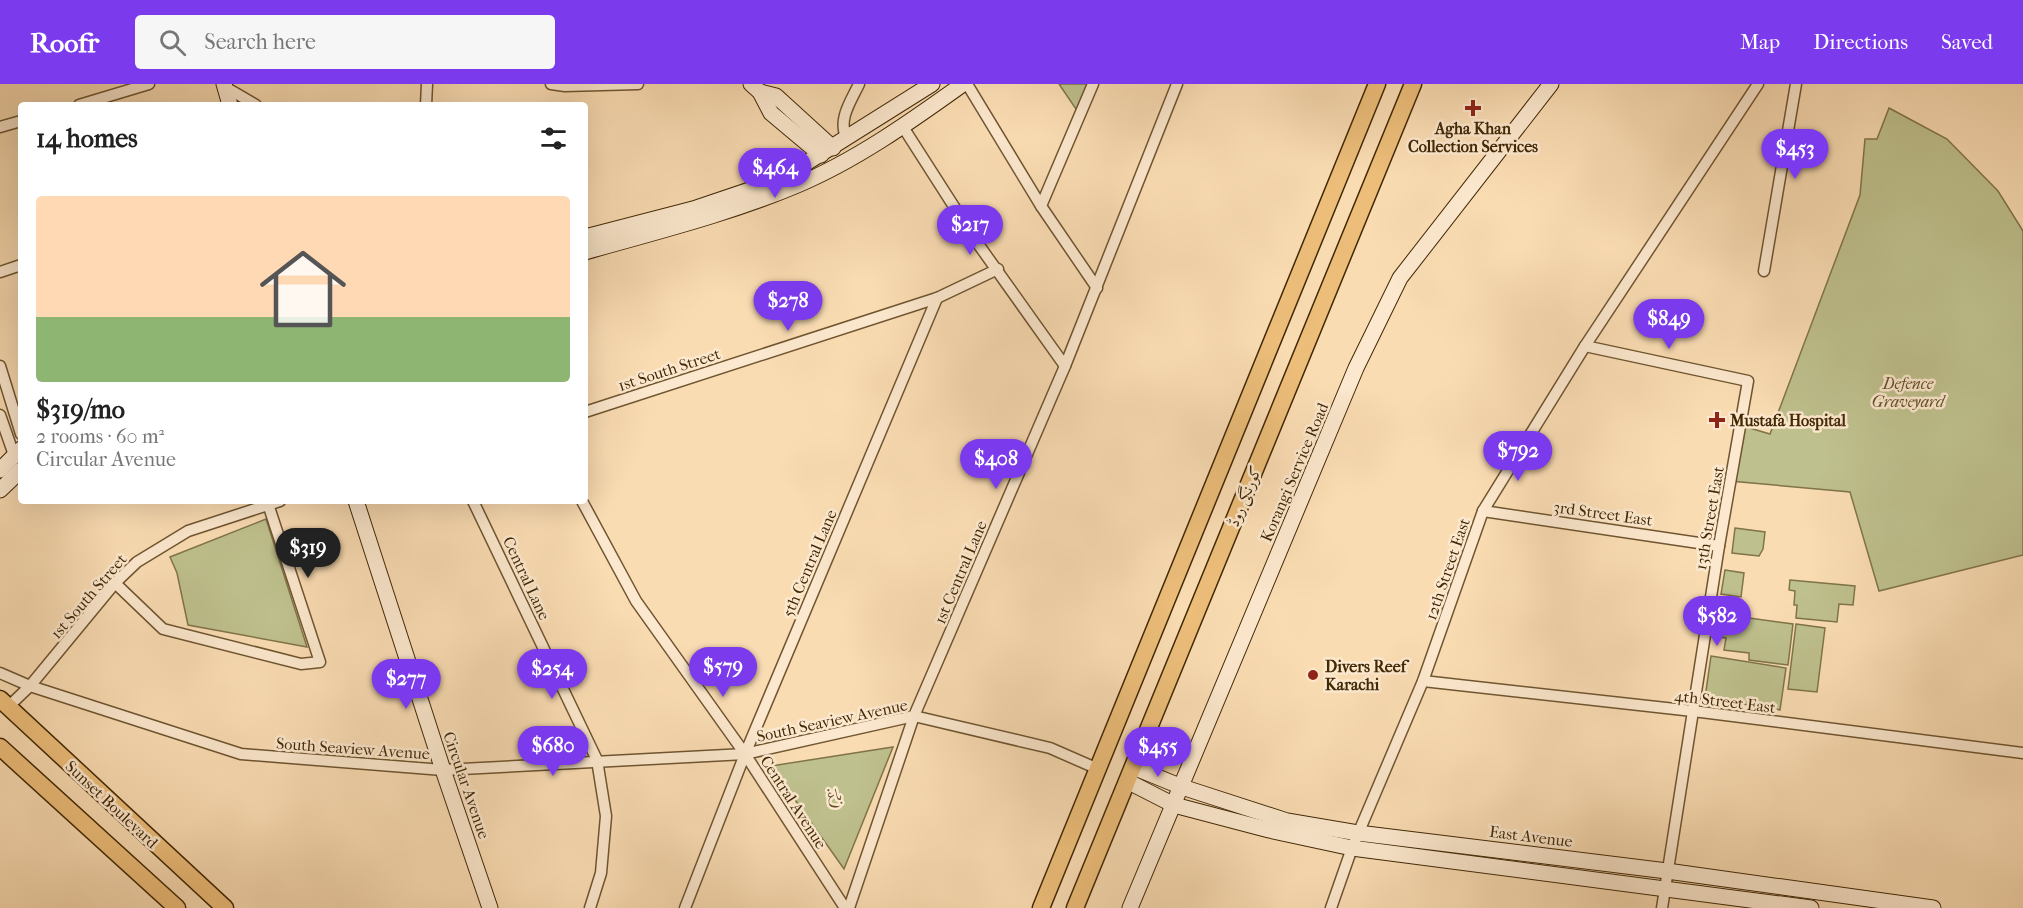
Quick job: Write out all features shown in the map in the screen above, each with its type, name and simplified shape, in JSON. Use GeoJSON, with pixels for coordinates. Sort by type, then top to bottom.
{"type":"FeatureCollection","features":[{"type":"Feature","properties":{"kind":"main road","name":"کورنگی روڈ"},"geometry":{"type":"LineString","coordinates":[[1041,908],[1377,84]]}},
{"type":"Feature","properties":{"kind":"main road","name":"کورنگی روڈ"},"geometry":{"type":"LineString","coordinates":[[1075,908],[1413,84]]}},
{"type":"Feature","properties":{"kind":"main road","name":"Sunset Boulevard"},"geometry":{"type":"LineString","coordinates":[[4,703],[225,908]]}},
{"type":"Feature","properties":{"kind":"main road","name":"Sunset Boulevard"},"geometry":{"type":"LineString","coordinates":[[0,747],[177,908]]}},
{"type":"Feature","properties":{"kind":"street"},"geometry":{"type":"LineString","coordinates":[[89,102],[149,84]]}},
{"type":"Feature","properties":{"kind":"street"},"geometry":{"type":"LineString","coordinates":[[426,102],[427,84]]}},
{"type":"Feature","properties":{"kind":"street"},"geometry":{"type":"LineString","coordinates":[[551,84],[565,86],[638,84]]}},
{"type":"Feature","properties":{"kind":"street"},"geometry":{"type":"LineString","coordinates":[[847,139],[843,131],[843,118],[859,84]]}},
{"type":"Feature","properties":{"kind":"street"},"geometry":{"type":"LineString","coordinates":[[588,236],[693,209],[779,180],[932,84]]}},
{"type":"Feature","properties":{"kind":"street"},"geometry":{"type":"LineString","coordinates":[[588,251],[697,220],[795,186],[903,127],[965,84],[1041,206],[1097,288]]}},
{"type":"Feature","properties":{"kind":"street"},"geometry":{"type":"LineString","coordinates":[[1041,206],[1093,84]]}},
{"type":"Feature","properties":{"kind":"street","name":"1st Central Lane"},"geometry":{"type":"LineString","coordinates":[[847,908],[914,716],[1065,366],[1177,84]]}},
{"type":"Feature","properties":{"kind":"street","name":"Korangi Service Road"},"geometry":{"type":"LineString","coordinates":[[1130,908],[1356,368],[1400,278],[1551,84]]}},
{"type":"Feature","properties":{"kind":"street","name":"12th Street East"},"geometry":{"type":"LineString","coordinates":[[1331,908],[1358,833],[1424,681],[1483,511],[1585,346],[1758,84]]}},
{"type":"Feature","properties":{"kind":"street"},"geometry":{"type":"LineString","coordinates":[[1764,271],[1796,84]]}},
{"type":"Feature","properties":{"kind":"street"},"geometry":{"type":"LineString","coordinates":[[225,86],[229,102]]}},
{"type":"Feature","properties":{"kind":"street"},"geometry":{"type":"LineString","coordinates":[[225,86],[251,102]]}},
{"type":"Feature","properties":{"kind":"street"},"geometry":{"type":"LineString","coordinates":[[756,88],[771,113],[827,151]]}},
{"type":"Feature","properties":{"kind":"street"},"geometry":{"type":"LineString","coordinates":[[0,127],[18,122]]}},
{"type":"Feature","properties":{"kind":"street"},"geometry":{"type":"LineString","coordinates":[[903,127],[976,241],[1065,366]]}},
{"type":"Feature","properties":{"kind":"street"},"geometry":{"type":"LineString","coordinates":[[0,272],[18,266]]}},
{"type":"Feature","properties":{"kind":"street","name":"1st South Street"},"geometry":{"type":"LineString","coordinates":[[588,411],[937,298],[998,269]]}},
{"type":"Feature","properties":{"kind":"street","name":"5th Central Lane"},"geometry":{"type":"LineString","coordinates":[[685,908],[745,754],[937,298]]}},
{"type":"Feature","properties":{"kind":"street","name":"13th Street East"},"geometry":{"type":"LineString","coordinates":[[1585,346],[1748,381],[1719,546],[1662,908]]}},
{"type":"Feature","properties":{"kind":"street"},"geometry":{"type":"LineString","coordinates":[[0,366],[18,424]]}},
{"type":"Feature","properties":{"kind":"street"},"geometry":{"type":"LineString","coordinates":[[0,415],[17,452],[0,470]]}},
{"type":"Feature","properties":{"kind":"street"},"geometry":{"type":"LineString","coordinates":[[0,490],[18,473]]}},
{"type":"Feature","properties":{"kind":"street"},"geometry":{"type":"LineString","coordinates":[[115,583],[163,629],[301,664],[320,662],[268,504]]}},
{"type":"Feature","properties":{"kind":"street","name":"1st South Street"},"geometry":{"type":"LineString","coordinates":[[30,686],[115,583],[137,562],[188,531],[268,504]]}},
{"type":"Feature","properties":{"kind":"street","name":"Circular Avenue"},"geometry":{"type":"LineString","coordinates":[[357,504],[490,908]]}},
{"type":"Feature","properties":{"kind":"street","name":"Central Lane"},"geometry":{"type":"LineString","coordinates":[[474,504],[597,760],[606,816],[601,873],[590,908]]}},
{"type":"Feature","properties":{"kind":"street","name":"Central Avenue"},"geometry":{"type":"LineString","coordinates":[[584,504],[636,601],[745,754],[847,908]]}},
{"type":"Feature","properties":{"kind":"street","name":"3rd Street East"},"geometry":{"type":"LineString","coordinates":[[1483,511],[1719,546]]}},
{"type":"Feature","properties":{"kind":"street","name":"South Seaview Avenue"},"geometry":{"type":"LineString","coordinates":[[0,673],[30,686],[241,754],[443,770],[597,760],[745,754],[914,716],[1050,748],[1098,770]]}},
{"type":"Feature","properties":{"kind":"street","name":"4th Street East"},"geometry":{"type":"LineString","coordinates":[[1424,681],[1693,711],[2023,753]]}},
{"type":"Feature","properties":{"kind":"street"},"geometry":{"type":"LineString","coordinates":[[4,703],[30,686]]}},
{"type":"Feature","properties":{"kind":"street"},"geometry":{"type":"LineString","coordinates":[[1130,774],[1174,805],[1269,830],[1352,848],[1810,908]]}},
{"type":"Feature","properties":{"kind":"street","name":"East Avenue"},"geometry":{"type":"LineString","coordinates":[[1130,774],[1287,821],[1358,833],[1667,871],[1933,908]]}},
{"type":"Feature","properties":{"kind":"green space"},"geometry":{"type":"Polygon","coordinates":[[[1059,84],[1090,84],[1078,112],[1059,84]]]}},
{"type":"Feature","properties":{"kind":"green space","name":"Defence Graveyard"},"geometry":{"type":"Polygon","coordinates":[[[1889,108],[1947,139],[1998,191],[2023,231],[2023,555],[1879,591],[1850,492],[1730,481],[1743,426],[1770,434],[1860,195],[1865,139],[1877,139],[1889,108]]]}},
{"type":"Feature","properties":{"kind":"green space"},"geometry":{"type":"Polygon","coordinates":[[[266,519],[307,647],[188,625],[177,573],[170,557],[266,519]]]}},
{"type":"Feature","properties":{"kind":"green space"},"geometry":{"type":"Polygon","coordinates":[[[1735,528],[1765,532],[1763,549],[1759,556],[1732,553],[1735,528]]]}},
{"type":"Feature","properties":{"kind":"green space"},"geometry":{"type":"Polygon","coordinates":[[[1725,570],[1744,573],[1741,597],[1721,594],[1725,570]]]}},
{"type":"Feature","properties":{"kind":"green space"},"geometry":{"type":"Polygon","coordinates":[[[1790,580],[1855,586],[1853,605],[1839,604],[1837,622],[1796,618],[1795,591],[1789,590],[1790,580]]]}},
{"type":"Feature","properties":{"kind":"green space"},"geometry":{"type":"Polygon","coordinates":[[[1720,614],[1793,624],[1788,665],[1749,660],[1749,653],[1724,650],[1726,638],[1717,637],[1720,614]]]}},
{"type":"Feature","properties":{"kind":"green space"},"geometry":{"type":"Polygon","coordinates":[[[1796,624],[1825,628],[1817,692],[1788,689],[1796,624]]]}},
{"type":"Feature","properties":{"kind":"green space"},"geometry":{"type":"Polygon","coordinates":[[[1711,656],[1786,668],[1780,710],[1705,698],[1711,656]]]}},
{"type":"Feature","properties":{"kind":"green space","name":"باغ"},"geometry":{"type":"Polygon","coordinates":[[[893,747],[844,869],[771,766],[893,747]]]}},
{"type":"Feature","properties":{"kind":"place","name":"Agha Khan Collection Services"},"geometry":{"type":"Point","coordinates":[1473,108]}},
{"type":"Feature","properties":{"kind":"place","name":"Mustafa Hospital"},"geometry":{"type":"Point","coordinates":[1717,420]}},
{"type":"Feature","properties":{"kind":"place","name":"Divers Reef Karachi"},"geometry":{"type":"Point","coordinates":[1313,675]}}]}
